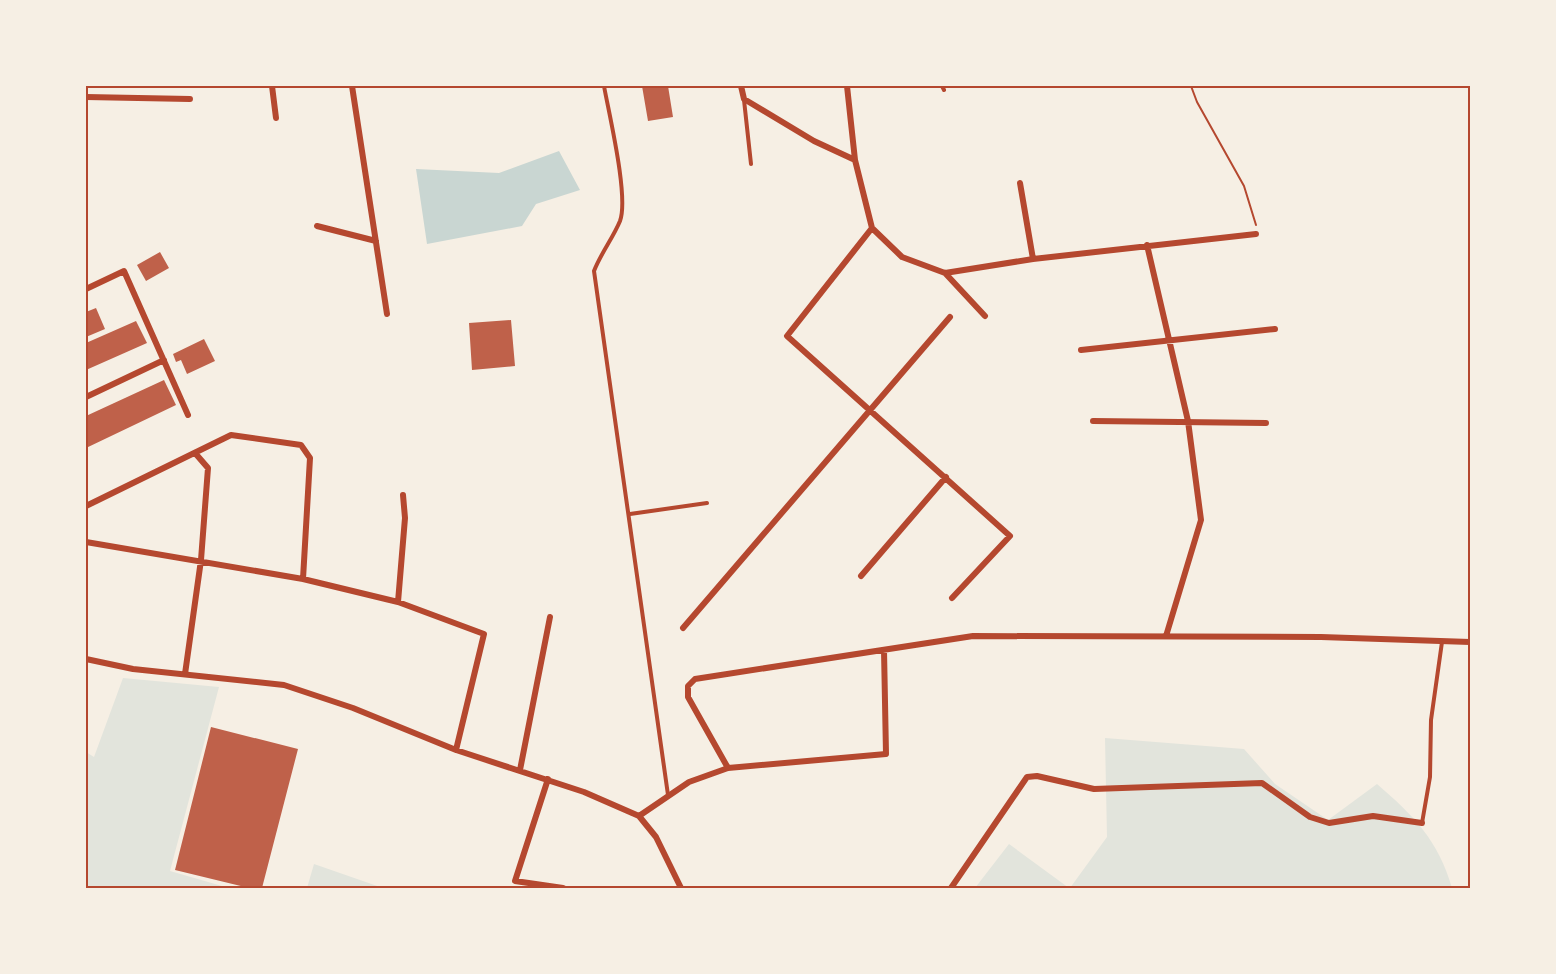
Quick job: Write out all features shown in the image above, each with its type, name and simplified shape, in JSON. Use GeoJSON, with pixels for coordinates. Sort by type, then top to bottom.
{"type":"FeatureCollection","features":[{"type":"Feature","properties":{"kind":"street"},"geometry":{"type":"LineString","coordinates":[[272,86],[276,118]]}},
{"type":"Feature","properties":{"kind":"street"},"geometry":{"type":"LineString","coordinates":[[352,86],[387,314]]}},
{"type":"Feature","properties":{"kind":"street"},"geometry":{"type":"LineString","coordinates":[[741,86],[744,99],[814,141],[855,160]]}},
{"type":"Feature","properties":{"kind":"street"},"geometry":{"type":"LineString","coordinates":[[847,86],[855,160],[872,228],[902,257],[945,273],[986,316]]}},
{"type":"Feature","properties":{"kind":"street"},"geometry":{"type":"LineString","coordinates":[[86,97],[190,99]]}},
{"type":"Feature","properties":{"kind":"street"},"geometry":{"type":"LineString","coordinates":[[1020,183],[1033,259]]}},
{"type":"Feature","properties":{"kind":"street"},"geometry":{"type":"LineString","coordinates":[[317,226],[376,241]]}},
{"type":"Feature","properties":{"kind":"street"},"geometry":{"type":"LineString","coordinates":[[872,228],[787,336],[1011,536],[952,598]]}},
{"type":"Feature","properties":{"kind":"street"},"geometry":{"type":"LineString","coordinates":[[945,273],[1033,259],[1257,234]]}},
{"type":"Feature","properties":{"kind":"street"},"geometry":{"type":"LineString","coordinates":[[1147,245],[1188,421],[1201,520],[1166,636]]}},
{"type":"Feature","properties":{"kind":"street"},"geometry":{"type":"LineString","coordinates":[[86,289],[124,271],[188,415]]}},
{"type":"Feature","properties":{"kind":"street"},"geometry":{"type":"LineString","coordinates":[[683,628],[950,317]]}},
{"type":"Feature","properties":{"kind":"street"},"geometry":{"type":"LineString","coordinates":[[1081,350],[1275,329]]}},
{"type":"Feature","properties":{"kind":"street"},"geometry":{"type":"LineString","coordinates":[[86,397],[164,360]]}},
{"type":"Feature","properties":{"kind":"street"},"geometry":{"type":"LineString","coordinates":[[1093,421],[1266,423]]}},
{"type":"Feature","properties":{"kind":"street"},"geometry":{"type":"LineString","coordinates":[[86,506],[231,435],[301,445],[310,458],[303,579]]}},
{"type":"Feature","properties":{"kind":"street"},"geometry":{"type":"LineString","coordinates":[[185,674],[201,560],[208,468],[195,453]]}},
{"type":"Feature","properties":{"kind":"street"},"geometry":{"type":"LineString","coordinates":[[861,576],[946,477]]}},
{"type":"Feature","properties":{"kind":"street"},"geometry":{"type":"LineString","coordinates":[[398,602],[405,518],[403,495]]}},
{"type":"Feature","properties":{"kind":"street"},"geometry":{"type":"LineString","coordinates":[[86,542],[303,579],[398,602],[484,634],[456,750]]}},
{"type":"Feature","properties":{"kind":"street"},"geometry":{"type":"LineString","coordinates":[[520,770],[550,617]]}},
{"type":"Feature","properties":{"kind":"street"},"geometry":{"type":"LineString","coordinates":[[728,768],[688,697],[688,686],[695,679],[973,636],[1321,637],[1470,642]]}},
{"type":"Feature","properties":{"kind":"street"},"geometry":{"type":"LineString","coordinates":[[639,816],[689,782],[728,768],[886,754],[884,650]]}},
{"type":"Feature","properties":{"kind":"street"},"geometry":{"type":"LineString","coordinates":[[86,659],[133,669],[284,686],[354,708],[456,750],[548,779],[639,816],[656,837],[681,888]]}},
{"type":"Feature","properties":{"kind":"street"},"geometry":{"type":"LineString","coordinates":[[951,888],[1027,777],[1037,776],[1094,789],[1262,783],[1310,817],[1329,823],[1373,816],[1422,823]]}},
{"type":"Feature","properties":{"kind":"street"},"geometry":{"type":"LineString","coordinates":[[548,779],[515,881],[563,888]]}},
{"type":"Feature","properties":{"kind":"lane"},"geometry":{"type":"LineString","coordinates":[[604,86],[622,198],[620,219],[600,254],[594,271],[668,795]]}},
{"type":"Feature","properties":{"kind":"lane"},"geometry":{"type":"LineString","coordinates":[[744,99],[751,164]]}},
{"type":"Feature","properties":{"kind":"lane"},"geometry":{"type":"LineString","coordinates":[[630,514],[707,503]]}},
{"type":"Feature","properties":{"kind":"lane"},"geometry":{"type":"LineString","coordinates":[[1422,823],[1430,777],[1431,720],[1442,642]]}},
{"type":"Feature","properties":{"kind":"path"},"geometry":{"type":"LineString","coordinates":[[1191,86],[1197,102],[1244,186],[1257,234]]}},
{"type":"Feature","properties":{"kind":"shaded area"},"geometry":{"type":"Polygon","coordinates":[[[559,151],[580,190],[536,204],[522,226],[427,244],[416,169],[499,173],[559,151]]]}},
{"type":"Feature","properties":{"kind":"shaded area"},"geometry":{"type":"Polygon","coordinates":[[[123,678],[219,687],[170,871],[222,886],[221,888],[86,888],[86,752],[94,757],[123,678]]]}},
{"type":"Feature","properties":{"kind":"shaded area"},"geometry":{"type":"Polygon","coordinates":[[[1105,738],[1244,749],[1275,784],[1328,820],[1377,784],[1413,818],[1432,842],[1452,888],[1070,888],[1107,837],[1105,738]]]}},
{"type":"Feature","properties":{"kind":"shaded area"},"geometry":{"type":"Polygon","coordinates":[[[1009,844],[1069,888],[975,888],[1009,844]]]}},
{"type":"Feature","properties":{"kind":"shaded area"},"geometry":{"type":"Polygon","coordinates":[[[314,864],[383,888],[307,888],[314,864]]]}},
{"type":"Feature","properties":{"kind":"building"},"geometry":{"type":"Polygon","coordinates":[[[642,86],[668,86],[673,117],[648,121],[642,86]]]}},
{"type":"Feature","properties":{"kind":"building"},"geometry":{"type":"Polygon","coordinates":[[[160,252],[169,268],[146,281],[137,265],[160,252]]]}},
{"type":"Feature","properties":{"kind":"building"},"geometry":{"type":"Polygon","coordinates":[[[96,308],[105,329],[86,337],[86,312],[96,308]]]}},
{"type":"Feature","properties":{"kind":"building"},"geometry":{"type":"Polygon","coordinates":[[[511,320],[515,366],[472,370],[469,323],[511,320]]]}},
{"type":"Feature","properties":{"kind":"building"},"geometry":{"type":"Polygon","coordinates":[[[136,321],[147,343],[86,370],[86,343],[136,321]]]}},
{"type":"Feature","properties":{"kind":"building"},"geometry":{"type":"Polygon","coordinates":[[[204,339],[215,361],[187,374],[181,360],[176,362],[173,354],[204,339]]]}},
{"type":"Feature","properties":{"kind":"building"},"geometry":{"type":"Polygon","coordinates":[[[164,380],[176,405],[86,448],[86,416],[164,380]]]}},
{"type":"Feature","properties":{"kind":"building"},"geometry":{"type":"Polygon","coordinates":[[[211,727],[298,749],[262,888],[249,888],[175,870],[211,727]]]}}]}
